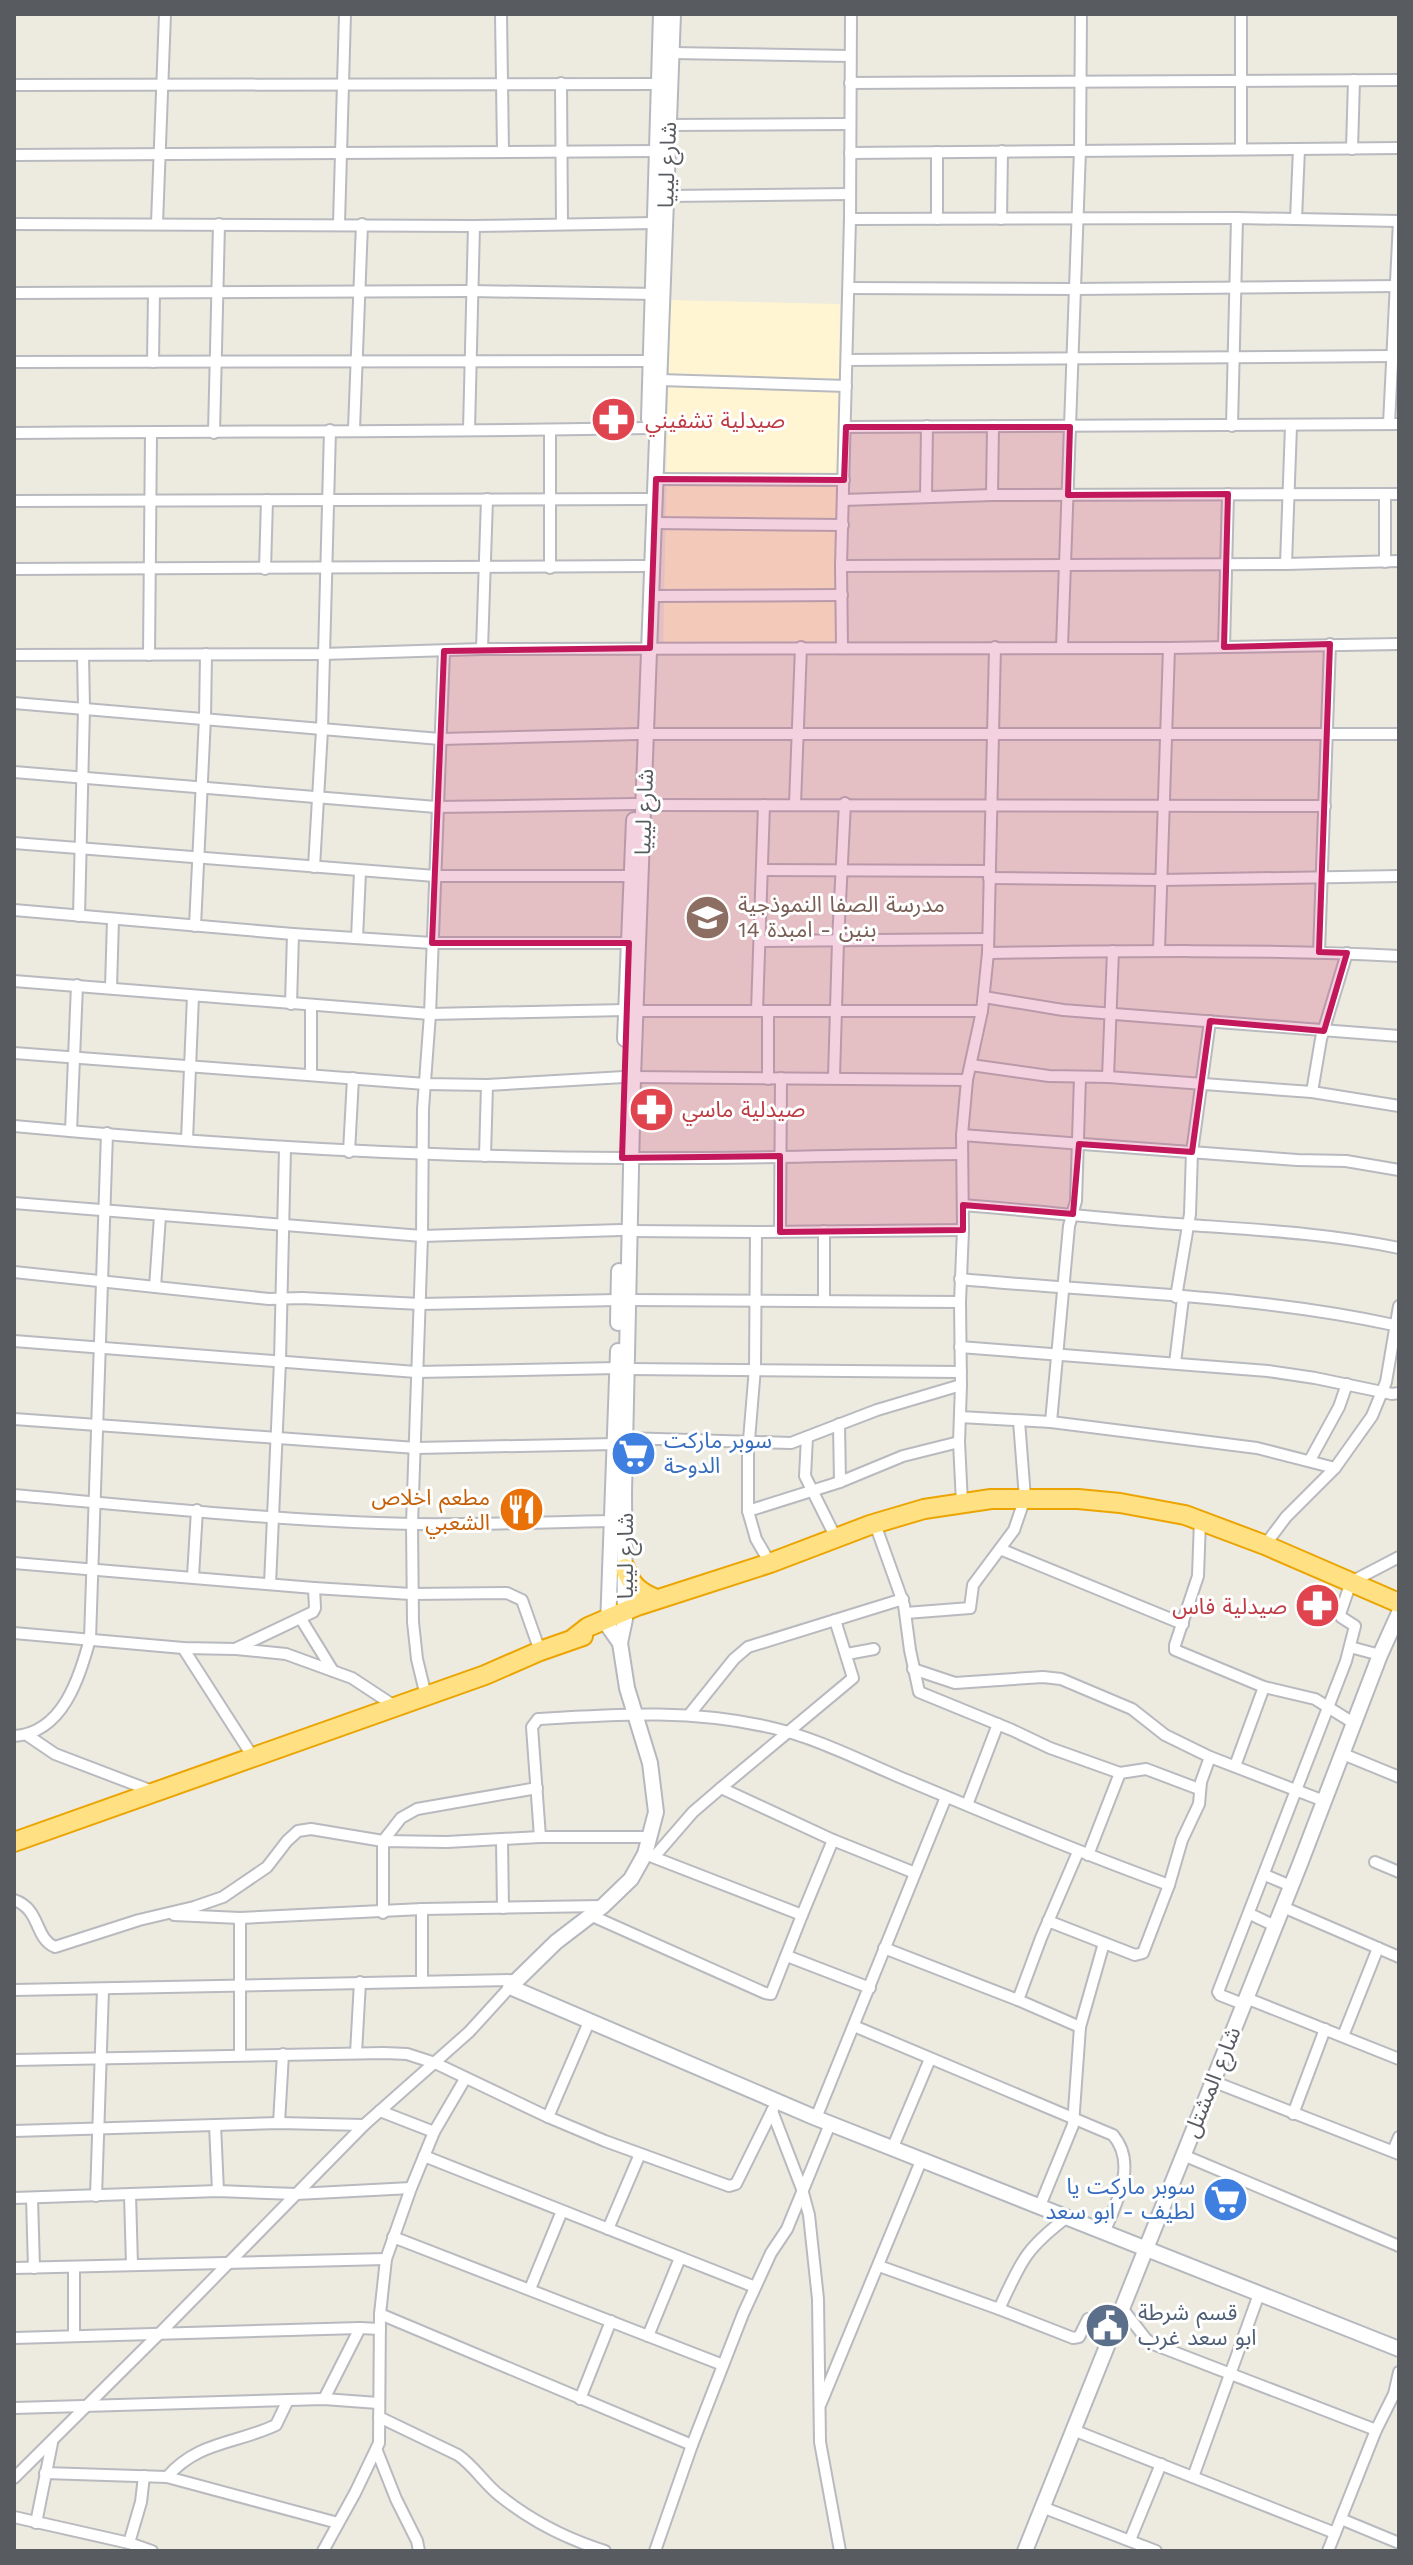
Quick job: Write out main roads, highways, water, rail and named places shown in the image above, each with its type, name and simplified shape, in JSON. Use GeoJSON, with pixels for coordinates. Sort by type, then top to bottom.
{"type":"FeatureCollection","features":[{"type":"Feature","properties":{"kind":"highway","name":"شارع ليبيا"},"geometry":{"type":"LineString","coordinates":[[617,1618],[656,1599],[924,1509],[991,1499],[1025,1498],[1120,1503],[1200,1520],[1399,1603]]}},
{"type":"Feature","properties":{"kind":"highway"},"geometry":{"type":"LineString","coordinates":[[625,1568],[641,1593],[656,1599]]}},
{"type":"Feature","properties":{"kind":"highway","name":"شارع ليبيا"},"geometry":{"type":"LineString","coordinates":[[14,1842],[485,1675],[574,1638],[588,1627],[681,1593]]}},
{"type":"Feature","properties":{"kind":"main road","name":"شارع ليبيا"},"geometry":{"type":"LineString","coordinates":[[660,245],[655,223],[661,14]]}},
{"type":"Feature","properties":{"kind":"main road","name":"شارع ليبيا"},"geometry":{"type":"LineString","coordinates":[[645,648],[652,596],[660,380],[658,294],[666,196],[673,14]]}},
{"type":"Feature","properties":{"kind":"main road","name":"شارع ليبيا"},"geometry":{"type":"LineString","coordinates":[[617,1618],[613,1521],[620,1441],[633,934],[642,757],[650,361],[658,294]]}},
{"type":"Feature","properties":{"kind":"main road","name":"شارع ليبيا"},"geometry":{"type":"LineString","coordinates":[[633,934],[632,876],[640,804]]}},
{"type":"Feature","properties":{"kind":"main road","name":"شارع ليبيا"},"geometry":{"type":"LineString","coordinates":[[617,1618],[625,1568],[620,1441]]}},
{"type":"Feature","properties":{"kind":"main road","name":"شارع المشتل"},"geometry":{"type":"LineString","coordinates":[[1025,2551],[1399,1613]]}},
{"type":"Feature","properties":{"kind":"main road"},"geometry":{"type":"LineString","coordinates":[[617,1618],[627,1688],[653,1777],[656,1812],[650,1855],[603,1906],[556,1942],[513,1984],[775,2106],[816,2118],[1399,2349]]}},
{"type":"Feature","properties":{"kind":"place","name":"صيدلية تشفيني"},"geometry":{"type":"Point","coordinates":[614,420]}},
{"type":"Feature","properties":{"kind":"place","name":"مدرسة الصفا النموذجية بنين - امبدة 14"},"geometry":{"type":"Point","coordinates":[707,917]}},
{"type":"Feature","properties":{"kind":"place","name":"صيدلية ماسي"},"geometry":{"type":"Point","coordinates":[651,1109]}},
{"type":"Feature","properties":{"kind":"place","name":"سوبر ماركت الدوحة"},"geometry":{"type":"Point","coordinates":[633,1453]}},
{"type":"Feature","properties":{"kind":"place","name":"مطعم اخلاص الشعبي"},"geometry":{"type":"Point","coordinates":[521,1510]}},
{"type":"Feature","properties":{"kind":"place","name":"صيدلية فاس"},"geometry":{"type":"Point","coordinates":[1318,1606]}},
{"type":"Feature","properties":{"kind":"place","name":"سوبر ماركت يا لطيف - ابو سعد"},"geometry":{"type":"Point","coordinates":[1226,2199]}},
{"type":"Feature","properties":{"kind":"place","name":"قسم شرطة ابو سعد غرب"},"geometry":{"type":"Point","coordinates":[1107,2325]}}]}
